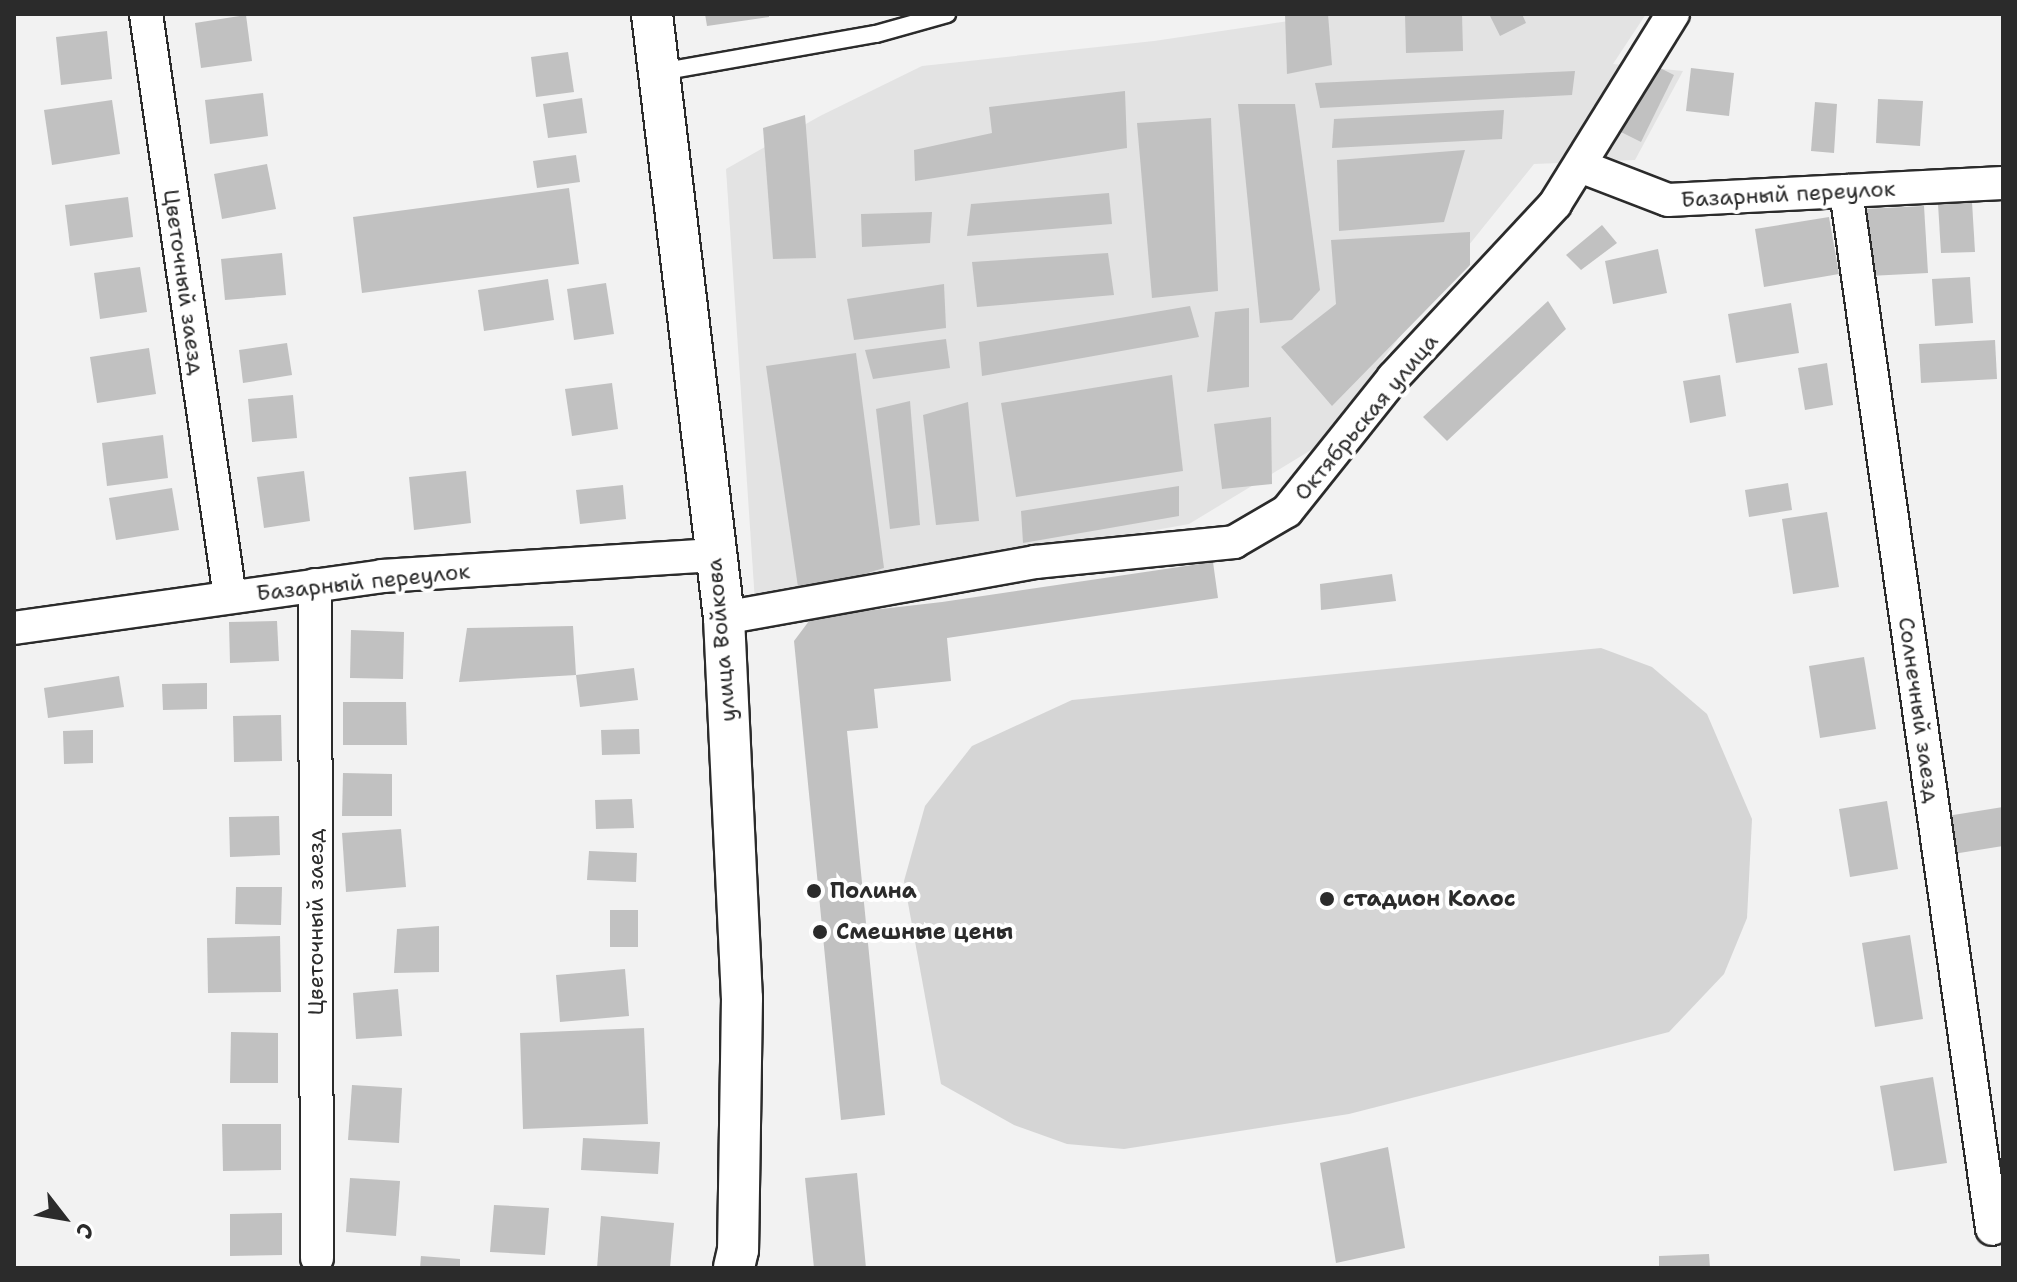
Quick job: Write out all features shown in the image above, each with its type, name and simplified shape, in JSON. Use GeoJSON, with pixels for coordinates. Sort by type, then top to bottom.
{"type":"FeatureCollection","features":[{"type":"Feature","properties":{"kind":"street","name":"Цветочный заезд"},"geometry":{"type":"LineString","coordinates":[[146,14],[230,597]]}},
{"type":"Feature","properties":{"kind":"street","name":"улица Войкова"},"geometry":{"type":"LineString","coordinates":[[652,14],[714,555],[724,618],[742,998],[738,1250],[734,1268]]}},
{"type":"Feature","properties":{"kind":"street","name":"Октябрьская улица"},"geometry":{"type":"LineString","coordinates":[[724,618],[1035,562],[1234,542],[1287,511],[1393,378],[1555,204],[1673,14]]}},
{"type":"Feature","properties":{"kind":"street","name":"Базарный переулок"},"geometry":{"type":"LineString","coordinates":[[1580,166],[1668,200],[2003,183]]}},
{"type":"Feature","properties":{"kind":"street","name":"Солнечный заезд"},"geometry":{"type":"LineString","coordinates":[[1846,191],[1992,1229]]}},
{"type":"Feature","properties":{"kind":"street","name":"Базарный переулок"},"geometry":{"type":"LineString","coordinates":[[14,628],[382,576],[714,555]]}},
{"type":"Feature","properties":{"kind":"street","name":"Цветочный заезд"},"geometry":{"type":"LineString","coordinates":[[315,585],[317,1258]]}},
{"type":"Feature","properties":{"kind":"lane"},"geometry":{"type":"LineString","coordinates":[[658,73],[876,34],[947,14]]}},
{"type":"Feature","properties":{"kind":"shaded area"},"geometry":{"type":"Polygon","coordinates":[[[1336,14],[1646,14],[1613,64],[1683,71],[1635,160],[1534,164],[1444,276],[1321,444],[1189,524],[755,602],[726,169],[820,116],[922,66],[1154,41],[1336,14]]]}},
{"type":"Feature","properties":{"kind":"shaded area","name":"стадион Колос"},"geometry":{"type":"Polygon","coordinates":[[[1601,648],[1652,667],[1707,714],[1752,819],[1747,918],[1724,974],[1669,1032],[1349,1114],[1124,1149],[1067,1144],[1014,1125],[941,1084],[904,881],[925,806],[972,746],[1072,700],[1601,648]]]}},
{"type":"Feature","properties":{"kind":"building"},"geometry":{"type":"Polygon","coordinates":[[[705,14],[769,14],[769,17],[707,26],[705,14]]]}},
{"type":"Feature","properties":{"kind":"building"},"geometry":{"type":"Polygon","coordinates":[[[1285,14],[1328,14],[1332,65],[1287,74],[1285,14]]]}},
{"type":"Feature","properties":{"kind":"building"},"geometry":{"type":"Polygon","coordinates":[[[1405,14],[1462,14],[1463,51],[1406,53],[1405,14]]]}},
{"type":"Feature","properties":{"kind":"building"},"geometry":{"type":"Polygon","coordinates":[[[1489,14],[1522,14],[1526,23],[1500,36],[1489,14]]]}},
{"type":"Feature","properties":{"kind":"building"},"geometry":{"type":"Polygon","coordinates":[[[246,15],[252,61],[201,68],[195,23],[246,15]]]}},
{"type":"Feature","properties":{"kind":"building"},"geometry":{"type":"Polygon","coordinates":[[[107,31],[112,79],[61,85],[56,37],[107,31]]]}},
{"type":"Feature","properties":{"kind":"building"},"geometry":{"type":"Polygon","coordinates":[[[568,52],[574,92],[536,97],[531,57],[568,52]]]}},
{"type":"Feature","properties":{"kind":"building"},"geometry":{"type":"Polygon","coordinates":[[[1648,62],[1674,75],[1641,142],[1615,129],[1648,62]]]}},
{"type":"Feature","properties":{"kind":"building"},"geometry":{"type":"Polygon","coordinates":[[[1691,68],[1734,73],[1729,116],[1686,111],[1691,68]]]}},
{"type":"Feature","properties":{"kind":"building"},"geometry":{"type":"Polygon","coordinates":[[[1575,71],[1572,95],[1320,108],[1315,83],[1575,71]]]}},
{"type":"Feature","properties":{"kind":"building"},"geometry":{"type":"Polygon","coordinates":[[[1125,91],[1127,148],[915,181],[914,150],[992,133],[989,107],[1125,91]]]}},
{"type":"Feature","properties":{"kind":"building"},"geometry":{"type":"Polygon","coordinates":[[[263,93],[268,136],[210,144],[205,100],[263,93]]]}},
{"type":"Feature","properties":{"kind":"building"},"geometry":{"type":"Polygon","coordinates":[[[582,98],[587,133],[548,138],[543,104],[582,98]]]}},
{"type":"Feature","properties":{"kind":"building"},"geometry":{"type":"Polygon","coordinates":[[[1878,99],[1923,101],[1920,146],[1876,143],[1878,99]]]}},
{"type":"Feature","properties":{"kind":"building"},"geometry":{"type":"Polygon","coordinates":[[[112,100],[120,154],[52,165],[44,110],[112,100]]]}},
{"type":"Feature","properties":{"kind":"building"},"geometry":{"type":"Polygon","coordinates":[[[1815,102],[1837,104],[1834,153],[1811,151],[1815,102]]]}},
{"type":"Feature","properties":{"kind":"building"},"geometry":{"type":"Polygon","coordinates":[[[1238,104],[1295,104],[1320,290],[1292,320],[1260,323],[1238,104]]]}},
{"type":"Feature","properties":{"kind":"building"},"geometry":{"type":"Polygon","coordinates":[[[1504,110],[1502,139],[1332,148],[1334,119],[1504,110]]]}},
{"type":"Feature","properties":{"kind":"building"},"geometry":{"type":"Polygon","coordinates":[[[805,115],[816,258],[773,259],[763,128],[805,115]]]}},
{"type":"Feature","properties":{"kind":"building"},"geometry":{"type":"Polygon","coordinates":[[[1211,118],[1218,291],[1152,298],[1137,123],[1211,118]]]}},
{"type":"Feature","properties":{"kind":"building"},"geometry":{"type":"Polygon","coordinates":[[[1465,150],[1444,222],[1339,231],[1337,160],[1465,150]]]}},
{"type":"Feature","properties":{"kind":"building"},"geometry":{"type":"Polygon","coordinates":[[[576,155],[580,182],[537,188],[533,161],[576,155]]]}},
{"type":"Feature","properties":{"kind":"building"},"geometry":{"type":"Polygon","coordinates":[[[267,164],[276,209],[222,219],[214,174],[267,164]]]}},
{"type":"Feature","properties":{"kind":"building"},"geometry":{"type":"Polygon","coordinates":[[[569,188],[579,264],[362,293],[353,217],[569,188]]]}},
{"type":"Feature","properties":{"kind":"building"},"geometry":{"type":"Polygon","coordinates":[[[1109,193],[1112,224],[967,236],[971,204],[1109,193]]]}},
{"type":"Feature","properties":{"kind":"building"},"geometry":{"type":"Polygon","coordinates":[[[128,197],[133,237],[70,246],[65,205],[128,197]]]}},
{"type":"Feature","properties":{"kind":"building"},"geometry":{"type":"Polygon","coordinates":[[[1972,202],[1975,252],[1941,253],[1938,204],[1972,202]]]}},
{"type":"Feature","properties":{"kind":"building"},"geometry":{"type":"Polygon","coordinates":[[[1924,206],[1928,273],[1869,276],[1865,209],[1924,206]]]}},
{"type":"Feature","properties":{"kind":"building"},"geometry":{"type":"Polygon","coordinates":[[[932,212],[930,243],[862,247],[861,214],[932,212]]]}},
{"type":"Feature","properties":{"kind":"building"},"geometry":{"type":"Polygon","coordinates":[[[1829,217],[1839,274],[1764,287],[1755,229],[1829,217]]]}},
{"type":"Feature","properties":{"kind":"building"},"geometry":{"type":"Polygon","coordinates":[[[1602,225],[1617,243],[1581,270],[1566,255],[1602,225]]]}},
{"type":"Feature","properties":{"kind":"building"},"geometry":{"type":"Polygon","coordinates":[[[1470,232],[1470,265],[1332,406],[1281,347],[1336,304],[1331,240],[1470,232]]]}},
{"type":"Feature","properties":{"kind":"building"},"geometry":{"type":"Polygon","coordinates":[[[1658,249],[1667,293],[1613,304],[1605,261],[1658,249]]]}},
{"type":"Feature","properties":{"kind":"building"},"geometry":{"type":"Polygon","coordinates":[[[282,253],[286,295],[225,300],[221,259],[282,253]]]}},
{"type":"Feature","properties":{"kind":"building"},"geometry":{"type":"Polygon","coordinates":[[[1108,253],[1114,295],[977,307],[972,262],[1108,253]]]}},
{"type":"Feature","properties":{"kind":"building"},"geometry":{"type":"Polygon","coordinates":[[[140,267],[147,312],[100,319],[94,273],[140,267]]]}},
{"type":"Feature","properties":{"kind":"building"},"geometry":{"type":"Polygon","coordinates":[[[1970,277],[1973,323],[1935,326],[1932,279],[1970,277]]]}},
{"type":"Feature","properties":{"kind":"building"},"geometry":{"type":"Polygon","coordinates":[[[548,279],[554,320],[484,331],[478,290],[548,279]]]}},
{"type":"Feature","properties":{"kind":"building"},"geometry":{"type":"Polygon","coordinates":[[[606,283],[614,334],[574,340],[567,289],[606,283]]]}},
{"type":"Feature","properties":{"kind":"building"},"geometry":{"type":"Polygon","coordinates":[[[944,284],[946,328],[854,340],[847,299],[944,284]]]}},
{"type":"Feature","properties":{"kind":"building"},"geometry":{"type":"Polygon","coordinates":[[[1548,301],[1566,329],[1447,441],[1423,417],[1548,301]]]}},
{"type":"Feature","properties":{"kind":"building"},"geometry":{"type":"Polygon","coordinates":[[[1791,303],[1799,353],[1736,363],[1728,314],[1791,303]]]}},
{"type":"Feature","properties":{"kind":"building"},"geometry":{"type":"Polygon","coordinates":[[[1190,306],[1199,337],[982,376],[979,342],[1190,306]]]}},
{"type":"Feature","properties":{"kind":"building"},"geometry":{"type":"Polygon","coordinates":[[[1249,308],[1249,387],[1207,392],[1215,312],[1249,308]]]}},
{"type":"Feature","properties":{"kind":"building"},"geometry":{"type":"Polygon","coordinates":[[[946,339],[950,368],[873,379],[865,350],[946,339]]]}},
{"type":"Feature","properties":{"kind":"building"},"geometry":{"type":"Polygon","coordinates":[[[1995,340],[1997,379],[1921,383],[1919,344],[1995,340]]]}},
{"type":"Feature","properties":{"kind":"building"},"geometry":{"type":"Polygon","coordinates":[[[287,343],[292,375],[243,383],[239,350],[287,343]]]}},
{"type":"Feature","properties":{"kind":"building"},"geometry":{"type":"Polygon","coordinates":[[[149,348],[156,394],[97,403],[90,357],[149,348]]]}},
{"type":"Feature","properties":{"kind":"building"},"geometry":{"type":"Polygon","coordinates":[[[856,353],[884,568],[799,594],[766,366],[856,353]]]}},
{"type":"Feature","properties":{"kind":"building"},"geometry":{"type":"Polygon","coordinates":[[[1827,363],[1833,405],[1805,410],[1798,368],[1827,363]]]}},
{"type":"Feature","properties":{"kind":"building"},"geometry":{"type":"Polygon","coordinates":[[[1172,375],[1183,471],[1016,497],[1001,403],[1172,375]]]}},
{"type":"Feature","properties":{"kind":"building"},"geometry":{"type":"Polygon","coordinates":[[[1720,375],[1726,416],[1690,423],[1683,381],[1720,375]]]}},
{"type":"Feature","properties":{"kind":"building"},"geometry":{"type":"Polygon","coordinates":[[[612,383],[618,429],[572,436],[565,389],[612,383]]]}},
{"type":"Feature","properties":{"kind":"building"},"geometry":{"type":"Polygon","coordinates":[[[293,395],[297,438],[252,442],[248,399],[293,395]]]}},
{"type":"Feature","properties":{"kind":"building"},"geometry":{"type":"Polygon","coordinates":[[[910,401],[920,525],[890,529],[876,409],[910,401]]]}},
{"type":"Feature","properties":{"kind":"building"},"geometry":{"type":"Polygon","coordinates":[[[968,402],[979,521],[936,525],[923,415],[968,402]]]}},
{"type":"Feature","properties":{"kind":"building"},"geometry":{"type":"Polygon","coordinates":[[[1271,417],[1272,484],[1222,489],[1214,424],[1271,417]]]}},
{"type":"Feature","properties":{"kind":"building"},"geometry":{"type":"Polygon","coordinates":[[[163,435],[168,478],[107,486],[102,443],[163,435]]]}},
{"type":"Feature","properties":{"kind":"building"},"geometry":{"type":"Polygon","coordinates":[[[304,471],[310,521],[264,528],[257,477],[304,471]]]}},
{"type":"Feature","properties":{"kind":"building"},"geometry":{"type":"Polygon","coordinates":[[[466,471],[471,523],[414,530],[409,477],[466,471]]]}},
{"type":"Feature","properties":{"kind":"building"},"geometry":{"type":"Polygon","coordinates":[[[1788,483],[1792,510],[1749,517],[1745,490],[1788,483]]]}},
{"type":"Feature","properties":{"kind":"building"},"geometry":{"type":"Polygon","coordinates":[[[623,485],[626,519],[580,524],[576,490],[623,485]]]}},
{"type":"Feature","properties":{"kind":"building"},"geometry":{"type":"Polygon","coordinates":[[[1179,486],[1179,516],[1023,543],[1021,511],[1179,486]]]}},
{"type":"Feature","properties":{"kind":"building"},"geometry":{"type":"Polygon","coordinates":[[[172,488],[179,530],[116,540],[109,498],[172,488]]]}},
{"type":"Feature","properties":{"kind":"building"},"geometry":{"type":"Polygon","coordinates":[[[1827,512],[1839,587],[1793,594],[1782,519],[1827,512]]]}},
{"type":"Feature","properties":{"kind":"building"},"geometry":{"type":"Polygon","coordinates":[[[1213,562],[1218,598],[947,638],[951,681],[874,689],[878,728],[847,731],[885,1115],[841,1120],[794,641],[812,617],[942,602],[1213,562]]]}},
{"type":"Feature","properties":{"kind":"building"},"geometry":{"type":"Polygon","coordinates":[[[1392,574],[1396,601],[1321,610],[1320,584],[1392,574]]]}},
{"type":"Feature","properties":{"kind":"building"},"geometry":{"type":"Polygon","coordinates":[[[277,621],[279,661],[230,663],[229,622],[277,621]]]}},
{"type":"Feature","properties":{"kind":"building"},"geometry":{"type":"Polygon","coordinates":[[[573,626],[576,675],[459,682],[467,628],[573,626]]]}},
{"type":"Feature","properties":{"kind":"building"},"geometry":{"type":"Polygon","coordinates":[[[351,630],[404,632],[403,679],[350,678],[351,630]]]}},
{"type":"Feature","properties":{"kind":"building"},"geometry":{"type":"Polygon","coordinates":[[[1864,657],[1876,729],[1820,738],[1809,666],[1864,657]]]}},
{"type":"Feature","properties":{"kind":"building"},"geometry":{"type":"Polygon","coordinates":[[[634,668],[638,700],[580,707],[576,675],[634,668]]]}},
{"type":"Feature","properties":{"kind":"building"},"geometry":{"type":"Polygon","coordinates":[[[119,676],[124,707],[48,718],[44,688],[119,676]]]}},
{"type":"Feature","properties":{"kind":"building"},"geometry":{"type":"Polygon","coordinates":[[[207,683],[207,709],[163,710],[162,684],[207,683]]]}},
{"type":"Feature","properties":{"kind":"building"},"geometry":{"type":"Polygon","coordinates":[[[343,702],[406,702],[407,745],[343,745],[343,702]]]}},
{"type":"Feature","properties":{"kind":"building"},"geometry":{"type":"Polygon","coordinates":[[[281,715],[282,761],[234,762],[233,716],[281,715]]]}},
{"type":"Feature","properties":{"kind":"building"},"geometry":{"type":"Polygon","coordinates":[[[639,729],[640,754],[602,755],[601,730],[639,729]]]}},
{"type":"Feature","properties":{"kind":"building"},"geometry":{"type":"Polygon","coordinates":[[[93,730],[93,763],[64,764],[63,731],[93,730]]]}},
{"type":"Feature","properties":{"kind":"building"},"geometry":{"type":"Polygon","coordinates":[[[343,773],[392,774],[392,816],[342,816],[343,773]]]}},
{"type":"Feature","properties":{"kind":"building"},"geometry":{"type":"Polygon","coordinates":[[[632,799],[634,828],[596,829],[595,800],[632,799]]]}},
{"type":"Feature","properties":{"kind":"building"},"geometry":{"type":"Polygon","coordinates":[[[1887,801],[1898,869],[1850,877],[1839,809],[1887,801]]]}},
{"type":"Feature","properties":{"kind":"building"},"geometry":{"type":"Polygon","coordinates":[[[2003,807],[2003,846],[1953,854],[1947,816],[2003,807]]]}},
{"type":"Feature","properties":{"kind":"building"},"geometry":{"type":"Polygon","coordinates":[[[279,816],[280,855],[230,857],[229,817],[279,816]]]}},
{"type":"Feature","properties":{"kind":"building"},"geometry":{"type":"Polygon","coordinates":[[[401,829],[406,887],[346,892],[342,833],[401,829]]]}},
{"type":"Feature","properties":{"kind":"building"},"geometry":{"type":"Polygon","coordinates":[[[589,851],[637,853],[636,882],[587,880],[589,851]]]}},
{"type":"Feature","properties":{"kind":"building"},"geometry":{"type":"Polygon","coordinates":[[[236,887],[282,887],[281,925],[235,924],[236,887]]]}},
{"type":"Feature","properties":{"kind":"building"},"geometry":{"type":"Polygon","coordinates":[[[610,910],[638,910],[638,947],[610,947],[610,910]]]}},
{"type":"Feature","properties":{"kind":"building"},"geometry":{"type":"Polygon","coordinates":[[[439,926],[439,972],[394,973],[397,929],[439,926]]]}},
{"type":"Feature","properties":{"kind":"building"},"geometry":{"type":"Polygon","coordinates":[[[1910,935],[1923,1019],[1875,1027],[1862,943],[1910,935]]]}},
{"type":"Feature","properties":{"kind":"building"},"geometry":{"type":"Polygon","coordinates":[[[280,936],[281,992],[208,993],[207,938],[280,936]]]}},
{"type":"Feature","properties":{"kind":"building"},"geometry":{"type":"Polygon","coordinates":[[[625,969],[629,1016],[560,1022],[556,975],[625,969]]]}},
{"type":"Feature","properties":{"kind":"building"},"geometry":{"type":"Polygon","coordinates":[[[398,989],[402,1036],[356,1039],[353,993],[398,989]]]}},
{"type":"Feature","properties":{"kind":"building"},"geometry":{"type":"Polygon","coordinates":[[[644,1028],[648,1124],[523,1129],[520,1033],[644,1028]]]}},
{"type":"Feature","properties":{"kind":"building"},"geometry":{"type":"Polygon","coordinates":[[[231,1032],[278,1033],[278,1083],[230,1083],[231,1032]]]}},
{"type":"Feature","properties":{"kind":"building"},"geometry":{"type":"Polygon","coordinates":[[[1933,1077],[1947,1163],[1894,1171],[1880,1086],[1933,1077]]]}},
{"type":"Feature","properties":{"kind":"building"},"geometry":{"type":"Polygon","coordinates":[[[352,1085],[402,1088],[399,1143],[348,1140],[352,1085]]]}},
{"type":"Feature","properties":{"kind":"building"},"geometry":{"type":"Polygon","coordinates":[[[222,1124],[281,1124],[281,1170],[223,1171],[222,1124]]]}},
{"type":"Feature","properties":{"kind":"building"},"geometry":{"type":"Polygon","coordinates":[[[583,1138],[660,1142],[658,1174],[581,1170],[583,1138]]]}},
{"type":"Feature","properties":{"kind":"building"},"geometry":{"type":"Polygon","coordinates":[[[1388,1147],[1405,1248],[1336,1263],[1320,1163],[1388,1147]]]}},
{"type":"Feature","properties":{"kind":"building"},"geometry":{"type":"Polygon","coordinates":[[[857,1173],[866,1268],[814,1268],[805,1178],[857,1173]]]}},
{"type":"Feature","properties":{"kind":"building"},"geometry":{"type":"Polygon","coordinates":[[[350,1178],[400,1181],[396,1236],[346,1232],[350,1178]]]}},
{"type":"Feature","properties":{"kind":"building"},"geometry":{"type":"Polygon","coordinates":[[[494,1205],[549,1208],[545,1255],[490,1252],[494,1205]]]}},
{"type":"Feature","properties":{"kind":"building"},"geometry":{"type":"Polygon","coordinates":[[[282,1213],[282,1255],[230,1256],[230,1214],[282,1213]]]}},
{"type":"Feature","properties":{"kind":"building"},"geometry":{"type":"Polygon","coordinates":[[[601,1216],[674,1223],[670,1268],[597,1268],[601,1216]]]}},
{"type":"Feature","properties":{"kind":"building"},"geometry":{"type":"Polygon","coordinates":[[[1709,1254],[1710,1268],[1659,1268],[1659,1256],[1709,1254]]]}},
{"type":"Feature","properties":{"kind":"building"},"geometry":{"type":"Polygon","coordinates":[[[421,1256],[460,1259],[460,1268],[420,1268],[421,1256]]]}},
{"type":"Feature","properties":{"kind":"place","name":"Полина"},"geometry":{"type":"Point","coordinates":[814,891]}},
{"type":"Feature","properties":{"kind":"place","name":"стадион Колос"},"geometry":{"type":"Point","coordinates":[1327,899]}},
{"type":"Feature","properties":{"kind":"place","name":"Смешные цены"},"geometry":{"type":"Point","coordinates":[820,932]}}]}
